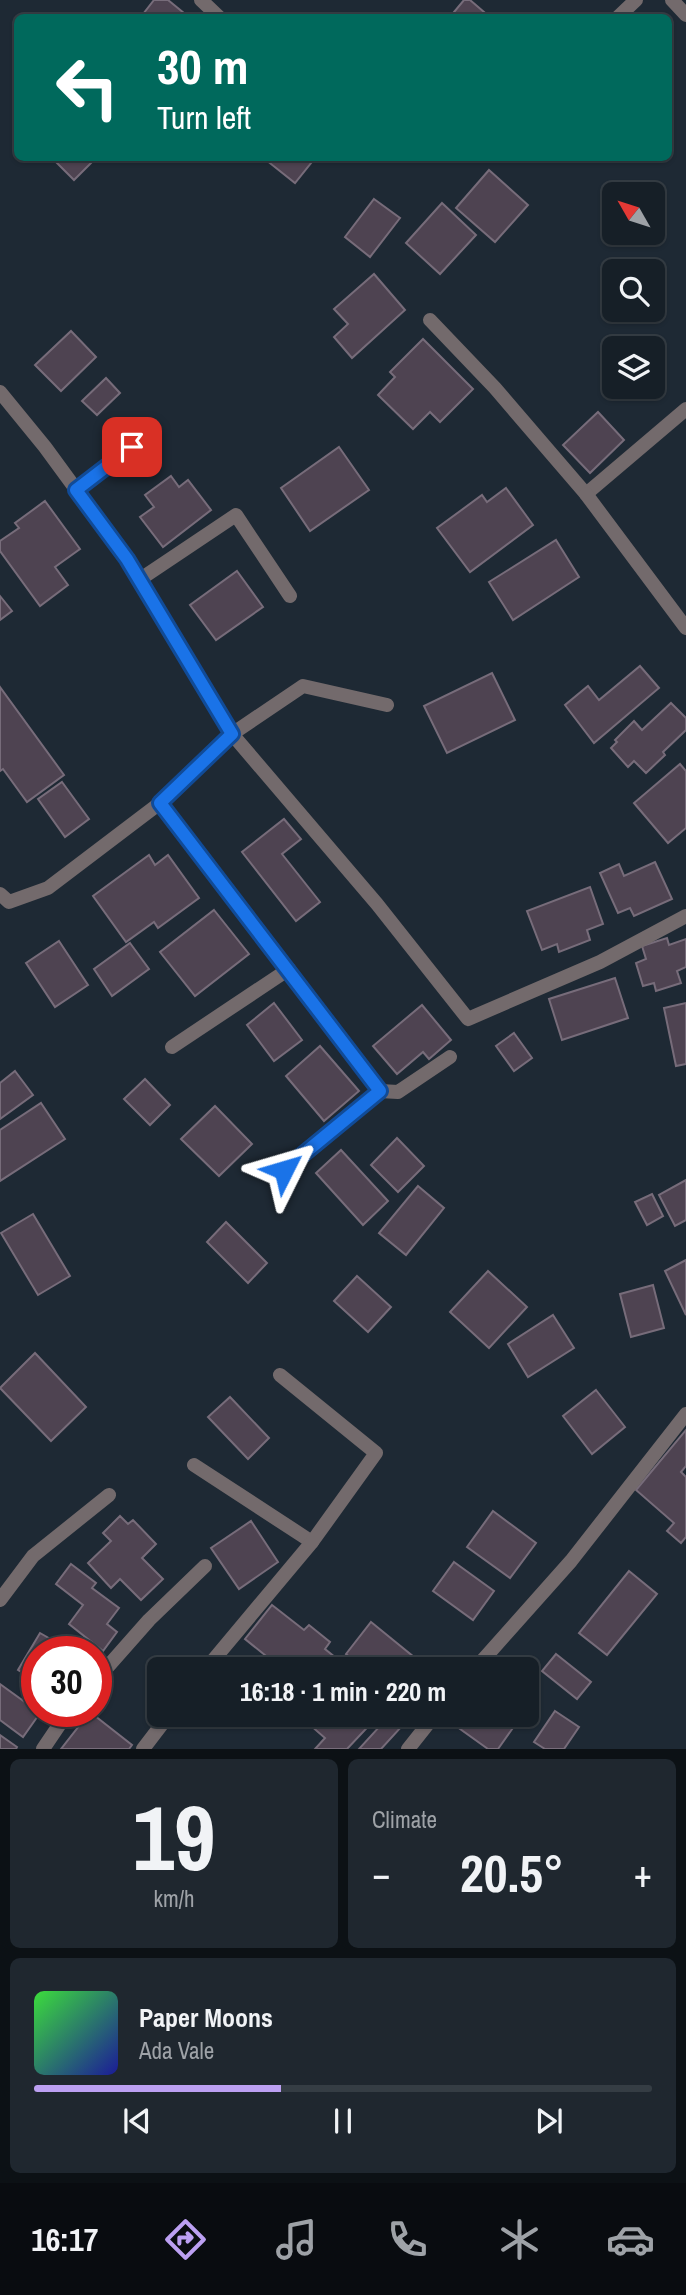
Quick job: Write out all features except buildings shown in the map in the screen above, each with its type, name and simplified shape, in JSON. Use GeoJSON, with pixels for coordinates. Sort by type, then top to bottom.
{"type":"FeatureCollection","features":[{"type":"Feature","properties":{"kind":"street"},"geometry":{"type":"LineString","coordinates":[[201,0],[216,14]]}},
{"type":"Feature","properties":{"kind":"street"},"geometry":{"type":"LineString","coordinates":[[621,14],[636,0]]}},
{"type":"Feature","properties":{"kind":"street"},"geometry":{"type":"LineString","coordinates":[[672,0],[686,15]]}},
{"type":"Feature","properties":{"kind":"street"},"geometry":{"type":"LineString","coordinates":[[430,320],[495,388],[586,494],[686,628]]}},
{"type":"Feature","properties":{"kind":"street"},"geometry":{"type":"LineString","coordinates":[[0,392],[127,559],[232,734],[377,904],[468,1019],[600,962],[686,916]]}},
{"type":"Feature","properties":{"kind":"street"},"geometry":{"type":"LineString","coordinates":[[586,494],[686,409]]}},
{"type":"Feature","properties":{"kind":"street"},"geometry":{"type":"LineString","coordinates":[[76,490],[132,447]]}},
{"type":"Feature","properties":{"kind":"street"},"geometry":{"type":"LineString","coordinates":[[139,580],[236,515],[290,596]]}},
{"type":"Feature","properties":{"kind":"street"},"geometry":{"type":"LineString","coordinates":[[0,894],[9,902],[48,888],[160,803],[232,734],[303,686],[387,705]]}},
{"type":"Feature","properties":{"kind":"street"},"geometry":{"type":"LineString","coordinates":[[160,803],[380,1091]]}},
{"type":"Feature","properties":{"kind":"street"},"geometry":{"type":"LineString","coordinates":[[172,1047],[289,970]]}},
{"type":"Feature","properties":{"kind":"street"},"geometry":{"type":"LineString","coordinates":[[284,1170],[380,1091],[398,1092],[450,1057]]}},
{"type":"Feature","properties":{"kind":"street"},"geometry":{"type":"LineString","coordinates":[[216,1657],[312,1542],[376,1453],[280,1375]]}},
{"type":"Feature","properties":{"kind":"street"},"geometry":{"type":"LineString","coordinates":[[486,1657],[571,1561],[686,1414]]}},
{"type":"Feature","properties":{"kind":"street"},"geometry":{"type":"LineString","coordinates":[[194,1465],[312,1542]]}},
{"type":"Feature","properties":{"kind":"street"},"geometry":{"type":"LineString","coordinates":[[0,1600],[33,1556],[109,1495]]}},
{"type":"Feature","properties":{"kind":"street"},"geometry":{"type":"LineString","coordinates":[[112,1661],[149,1620],[205,1566]]}},
{"type":"Feature","properties":{"kind":"street"},"geometry":{"type":"LineString","coordinates":[[43,1749],[58,1727]]}},
{"type":"Feature","properties":{"kind":"street"},"geometry":{"type":"LineString","coordinates":[[143,1749],[160,1727]]}},
{"type":"Feature","properties":{"kind":"street"},"geometry":{"type":"LineString","coordinates":[[408,1749],[425,1727]]}},
{"type":"Feature","properties":{"kind":"route"},"geometry":{"type":"LineString","coordinates":[[132,447],[76,490],[127,559],[232,734],[160,803],[380,1091],[284,1170]]}}]}
